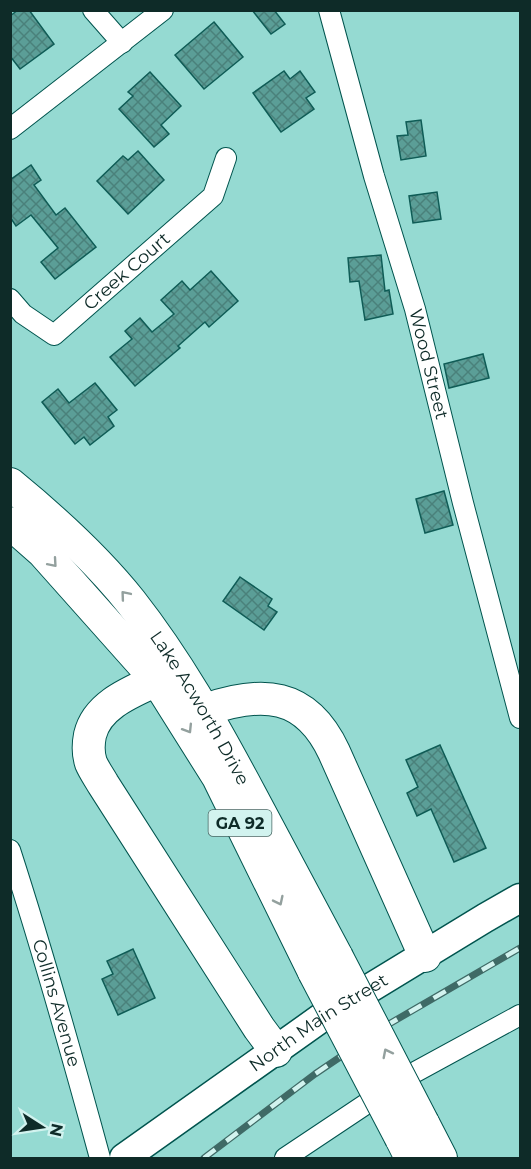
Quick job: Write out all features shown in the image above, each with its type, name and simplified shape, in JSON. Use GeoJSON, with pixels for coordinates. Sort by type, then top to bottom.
{"type":"FeatureCollection","features":[{"type":"Feature","properties":{"kind":"main road","name":"Lake Acworth Drive"},"geometry":{"type":"LineString","coordinates":[[10,484],[83,548],[112,579],[160,642],[205,710],[412,1140],[441,1158]]}},
{"type":"Feature","properties":{"kind":"main road","name":"Lake Acworth Drive"},"geometry":{"type":"LineString","coordinates":[[10,523],[43,552],[156,680],[218,777],[326,964]]}},
{"type":"Feature","properties":{"kind":"main road"},"geometry":{"type":"LineString","coordinates":[[156,680],[123,696],[96,720],[89,741],[88,752],[91,762],[252,1018],[276,1051]]}},
{"type":"Feature","properties":{"kind":"main road"},"geometry":{"type":"LineString","coordinates":[[205,710],[263,698],[289,704],[314,720],[323,730],[425,956]]}},
{"type":"Feature","properties":{"kind":"main road","name":"North Main Street"},"geometry":{"type":"LineString","coordinates":[[124,1158],[321,1018],[520,898]]}},
{"type":"Feature","properties":{"kind":"street"},"geometry":{"type":"LineString","coordinates":[[93,10],[122,44]]}},
{"type":"Feature","properties":{"kind":"street"},"geometry":{"type":"LineString","coordinates":[[10,129],[163,10]]}},
{"type":"Feature","properties":{"kind":"street","name":"Wood Street"},"geometry":{"type":"LineString","coordinates":[[329,10],[374,176],[414,309],[520,718]]}},
{"type":"Feature","properties":{"kind":"street","name":"Creek Court"},"geometry":{"type":"LineString","coordinates":[[10,299],[23,314],[54,335],[213,196],[226,158]]}},
{"type":"Feature","properties":{"kind":"street","name":"Collins Avenue"},"geometry":{"type":"LineString","coordinates":[[10,850],[59,1010],[100,1158]]}},
{"type":"Feature","properties":{"kind":"street"},"geometry":{"type":"LineString","coordinates":[[285,1158],[408,1076],[520,1015]]}},
{"type":"Feature","properties":{"kind":"building"},"geometry":{"type":"Polygon","coordinates":[[[18,10],[29,10],[54,44],[20,69],[10,56],[10,16],[18,10]]]}},
{"type":"Feature","properties":{"kind":"building"},"geometry":{"type":"Polygon","coordinates":[[[252,10],[274,10],[285,24],[271,34],[252,10]]]}},
{"type":"Feature","properties":{"kind":"building"},"geometry":{"type":"Polygon","coordinates":[[[214,22],[243,57],[204,89],[175,55],[214,22]]]}},
{"type":"Feature","properties":{"kind":"building"},"geometry":{"type":"Polygon","coordinates":[[[284,71],[290,79],[300,71],[315,92],[306,98],[314,109],[281,132],[253,93],[284,71]]]}},
{"type":"Feature","properties":{"kind":"building"},"geometry":{"type":"Polygon","coordinates":[[[150,72],[181,106],[161,125],[169,134],[154,147],[119,109],[133,96],[128,92],[150,72]]]}},
{"type":"Feature","properties":{"kind":"building"},"geometry":{"type":"Polygon","coordinates":[[[421,120],[426,156],[401,160],[397,136],[408,135],[406,122],[421,120]]]}},
{"type":"Feature","properties":{"kind":"building"},"geometry":{"type":"Polygon","coordinates":[[[138,151],[164,180],[128,214],[97,181],[123,156],[128,160],[138,151]]]}},
{"type":"Feature","properties":{"kind":"building"},"geometry":{"type":"Polygon","coordinates":[[[31,165],[41,180],[34,185],[56,215],[65,208],[96,247],[55,279],[41,262],[58,248],[31,215],[16,226],[10,217],[10,180],[31,165]]]}},
{"type":"Feature","properties":{"kind":"building"},"geometry":{"type":"Polygon","coordinates":[[[437,192],[441,219],[413,223],[409,196],[437,192]]]}},
{"type":"Feature","properties":{"kind":"building"},"geometry":{"type":"Polygon","coordinates":[[[381,255],[385,291],[389,290],[393,314],[365,320],[359,281],[350,282],[348,258],[381,255]]]}},
{"type":"Feature","properties":{"kind":"building"},"geometry":{"type":"Polygon","coordinates":[[[211,271],[238,301],[209,327],[205,322],[178,346],[180,348],[135,386],[110,357],[132,339],[125,331],[140,318],[152,332],[174,314],[161,300],[182,281],[190,290],[211,271]]]}},
{"type":"Feature","properties":{"kind":"building"},"geometry":{"type":"Polygon","coordinates":[[[483,354],[489,378],[449,388],[444,364],[483,354]]]}},
{"type":"Feature","properties":{"kind":"building"},"geometry":{"type":"Polygon","coordinates":[[[95,383],[117,410],[108,417],[114,426],[90,445],[84,437],[75,444],[42,402],[58,389],[69,403],[95,383]]]}},
{"type":"Feature","properties":{"kind":"building"},"geometry":{"type":"Polygon","coordinates":[[[444,491],[453,525],[425,533],[416,499],[444,491]]]}},
{"type":"Feature","properties":{"kind":"building"},"geometry":{"type":"Polygon","coordinates":[[[240,577],[272,599],[268,606],[277,612],[264,630],[223,601],[240,577]]]}},
{"type":"Feature","properties":{"kind":"building"},"geometry":{"type":"Polygon","coordinates":[[[440,745],[486,848],[454,862],[431,809],[417,816],[407,793],[418,787],[406,760],[440,745]]]}},
{"type":"Feature","properties":{"kind":"building"},"geometry":{"type":"Polygon","coordinates":[[[133,949],[155,998],[118,1015],[102,979],[113,974],[107,961],[133,949]]]}},
{"type":"Feature","properties":{"kind":"railway"},"geometry":{"type":"LineString","coordinates":[[204,1158],[315,1074],[389,1024],[520,948]]}}]}
